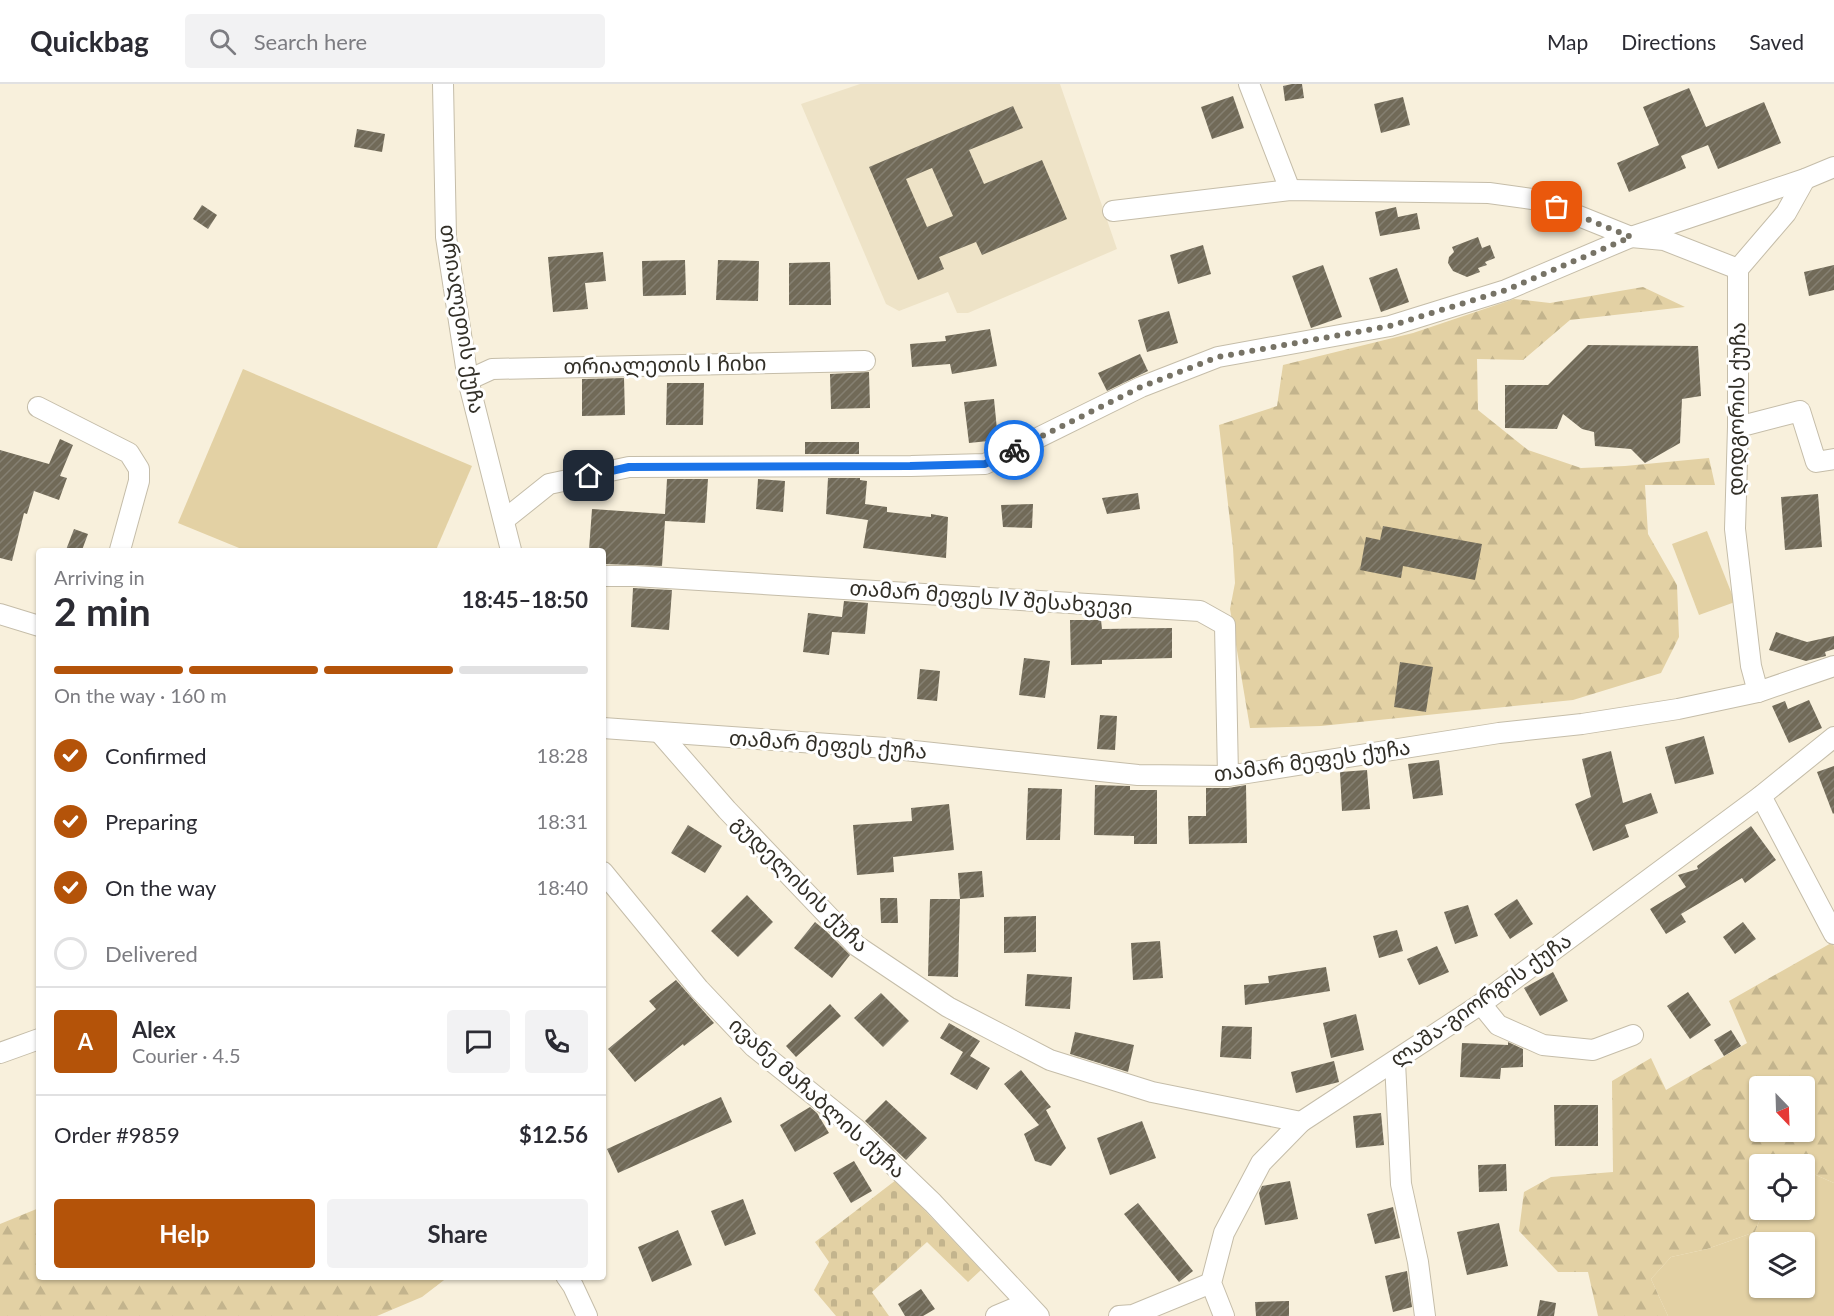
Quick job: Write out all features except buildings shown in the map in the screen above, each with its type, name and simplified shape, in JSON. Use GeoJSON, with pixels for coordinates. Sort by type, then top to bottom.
{"type":"FeatureCollection","features":[{"type":"Feature","properties":{"kind":"street","name":"თრიალეთის ქუჩა"},"geometry":{"type":"LineString","coordinates":[[443,84],[446,237],[468,380],[511,548]]}},
{"type":"Feature","properties":{"kind":"street"},"geometry":{"type":"LineString","coordinates":[[1249,84],[1290,190]]}},
{"type":"Feature","properties":{"kind":"street"},"geometry":{"type":"LineString","coordinates":[[504,520],[549,484],[629,467],[985,464],[1141,387],[1218,357],[1390,326],[1506,290],[1631,237],[1834,167]]}},
{"type":"Feature","properties":{"kind":"street"},"geometry":{"type":"LineString","coordinates":[[1113,211],[1290,190],[1489,193],[1539,200],[1631,237],[1664,240],[1738,269],[1786,213],[1805,178]]}},
{"type":"Feature","properties":{"kind":"street","name":"დიდგორის ქუჩა"},"geometry":{"type":"LineString","coordinates":[[1738,269],[1738,427],[1735,529],[1751,666],[1758,692]]}},
{"type":"Feature","properties":{"kind":"street","name":"თრიალეთის I ჩიხი"},"geometry":{"type":"LineString","coordinates":[[468,380],[492,369],[865,361]]}},
{"type":"Feature","properties":{"kind":"street"},"geometry":{"type":"LineString","coordinates":[[38,407],[129,453],[139,469],[139,481],[121,548]]}},
{"type":"Feature","properties":{"kind":"street"},"geometry":{"type":"LineString","coordinates":[[1738,427],[1800,411],[1816,462],[1834,459]]}},
{"type":"Feature","properties":{"kind":"street","name":"თამარ მეფეს IV შესახვევი"},"geometry":{"type":"LineString","coordinates":[[606,576],[1200,611],[1225,625],[1228,776]]}},
{"type":"Feature","properties":{"kind":"street"},"geometry":{"type":"LineString","coordinates":[[0,614],[36,625]]}},
{"type":"Feature","properties":{"kind":"street","name":"თამარ მეფეს ქუჩა"},"geometry":{"type":"LineString","coordinates":[[606,728],[886,748],[1138,775],[1228,776],[1499,733],[1582,724],[1678,709],[1758,692],[1834,666]]}},
{"type":"Feature","properties":{"kind":"street","name":"გუდელისის ქუჩა"},"geometry":{"type":"LineString","coordinates":[[659,732],[727,810],[857,946],[948,1007],[1050,1060],[1152,1092],[1301,1122]]}},
{"type":"Feature","properties":{"kind":"street","name":"ლაშა-გიორგის ქუჩა"},"geometry":{"type":"LineString","coordinates":[[1210,1283],[1224,1233],[1261,1163],[1301,1122],[1480,1004],[1761,796],[1834,737]]}},
{"type":"Feature","properties":{"kind":"street"},"geometry":{"type":"LineString","coordinates":[[1761,796],[1834,934]]}},
{"type":"Feature","properties":{"kind":"street","name":"ივანე მაჩაბლის ქუჩა"},"geometry":{"type":"LineString","coordinates":[[606,876],[699,989],[754,1047],[855,1128],[933,1203],[1039,1316]]}},
{"type":"Feature","properties":{"kind":"street"},"geometry":{"type":"LineString","coordinates":[[1480,1004],[1498,1025],[1543,1046],[1593,1050],[1634,1035]]}},
{"type":"Feature","properties":{"kind":"street"},"geometry":{"type":"LineString","coordinates":[[0,1053],[36,1040]]}},
{"type":"Feature","properties":{"kind":"street"},"geometry":{"type":"LineString","coordinates":[[1395,1062],[1401,1184],[1418,1262],[1425,1316]]}},
{"type":"Feature","properties":{"kind":"street"},"geometry":{"type":"LineString","coordinates":[[569,1280],[587,1316]]}},
{"type":"Feature","properties":{"kind":"street"},"geometry":{"type":"LineString","coordinates":[[1119,1316],[1133,1315],[1210,1283],[1224,1316]]}},
{"type":"Feature","properties":{"kind":"street"},"geometry":{"type":"LineString","coordinates":[[996,1316],[1015,1308],[1032,1316]]}},
{"type":"Feature","properties":{"kind":"shaded area"},"geometry":{"type":"Polygon","coordinates":[[[860,84],[1060,84],[1117,249],[968,313],[957,313],[948,292],[899,311],[886,304],[801,104],[860,84]]]}},
{"type":"Feature","properties":{"kind":"green space"},"geometry":{"type":"Polygon","coordinates":[[[1643,287],[1685,307],[1570,320],[1523,360],[1477,359],[1478,410],[1528,450],[1581,468],[1709,458],[1715,485],[1645,485],[1648,534],[1677,585],[1679,637],[1661,673],[1573,700],[1321,726],[1250,728],[1230,609],[1235,583],[1233,548],[1219,425],[1277,406],[1283,365],[1413,333],[1514,299],[1550,303],[1643,287]]]}},
{"type":"Feature","properties":{"kind":"green space"},"geometry":{"type":"Polygon","coordinates":[[[243,369],[472,466],[437,548],[239,548],[178,523],[243,369]]]}},
{"type":"Feature","properties":{"kind":"green space"},"geometry":{"type":"Polygon","coordinates":[[[1707,531],[1735,602],[1699,615],[1672,544],[1707,531]]]}},
{"type":"Feature","properties":{"kind":"green space"},"geometry":{"type":"Polygon","coordinates":[[[1833,942],[1834,1183],[1815,1175],[1815,1154],[1749,1154],[1749,1220],[1760,1220],[1755,1232],[1749,1232],[1749,1234],[1707,1249],[1671,1257],[1651,1279],[1668,1316],[1598,1316],[1588,1272],[1558,1272],[1519,1231],[1524,1192],[1551,1177],[1613,1172],[1612,1081],[1651,1058],[1666,1090],[1747,1043],[1729,1001],[1833,942]]]}},
{"type":"Feature","properties":{"kind":"green space"},"geometry":{"type":"Polygon","coordinates":[[[1815,1175],[1834,1183],[1834,1316],[1668,1316],[1651,1279],[1671,1257],[1707,1249],[1749,1234],[1749,1298],[1815,1298],[1815,1232],[1755,1232],[1760,1220],[1815,1220],[1815,1175]]]}},
{"type":"Feature","properties":{"kind":"green space"},"geometry":{"type":"Polygon","coordinates":[[[896,1180],[981,1270],[968,1282],[927,1242],[872,1292],[889,1316],[836,1316],[814,1290],[829,1262],[815,1242],[896,1180]]]}},
{"type":"Feature","properties":{"kind":"green space"},"geometry":{"type":"Polygon","coordinates":[[[36,1209],[36,1280],[444,1280],[422,1297],[377,1316],[0,1316],[0,1224],[36,1209]]]}},
{"type":"Feature","properties":{"kind":"way so far"},"geometry":{"type":"LineString","coordinates":[[1014,450],[1141,387],[1218,357],[1390,326],[1506,290],[1631,237],[1557,207]]}},
{"type":"Feature","properties":{"kind":"route"},"geometry":{"type":"LineString","coordinates":[[589,476],[629,467],[985,464],[1014,450]]}}]}
